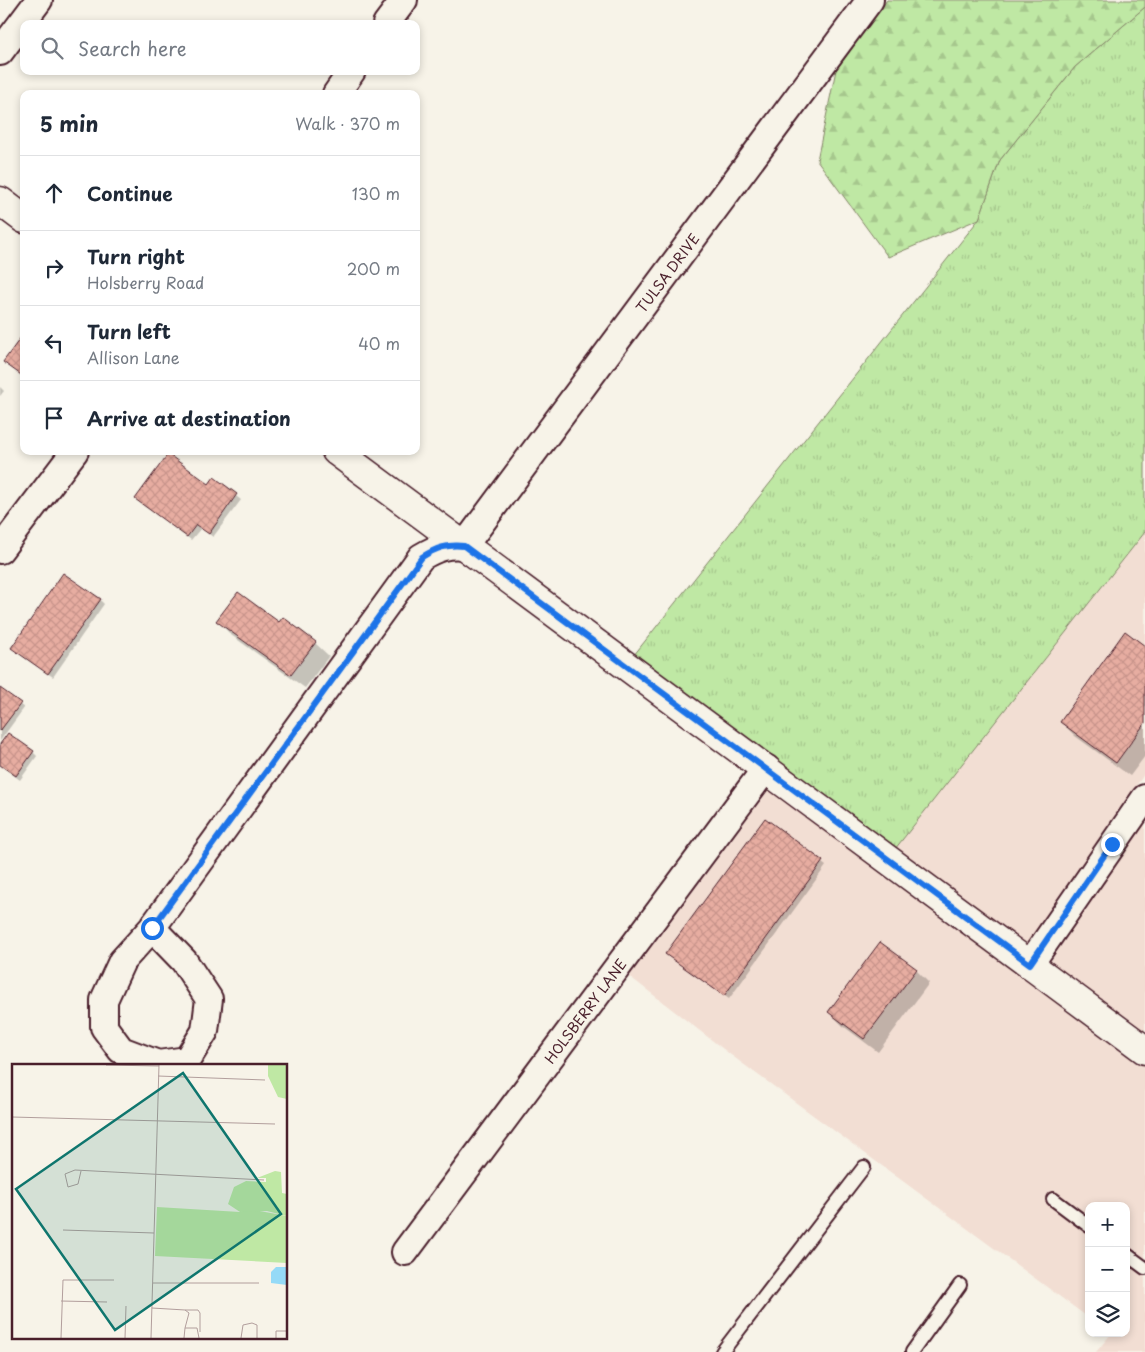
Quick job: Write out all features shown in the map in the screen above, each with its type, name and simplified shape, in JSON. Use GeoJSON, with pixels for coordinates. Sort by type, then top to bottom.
{"type":"FeatureCollection","features":[{"type":"Feature","properties":{"kind":"street"},"geometry":{"type":"LineString","coordinates":[[24,20],[39,0]]}},
{"type":"Feature","properties":{"kind":"street"},"geometry":{"type":"LineString","coordinates":[[389,20],[404,0]]}},
{"type":"Feature","properties":{"kind":"street","name":"TULSA DRIVE"},"geometry":{"type":"LineString","coordinates":[[464,546],[870,0]]}},
{"type":"Feature","properties":{"kind":"street"},"geometry":{"type":"LineString","coordinates":[[0,52],[20,25]]}},
{"type":"Feature","properties":{"kind":"street"},"geometry":{"type":"LineString","coordinates":[[339,90],[349,75]]}},
{"type":"Feature","properties":{"kind":"street"},"geometry":{"type":"LineString","coordinates":[[0,201],[20,216]]}},
{"type":"Feature","properties":{"kind":"street"},"geometry":{"type":"LineString","coordinates":[[0,550],[72,455]]}},
{"type":"Feature","properties":{"kind":"street"},"geometry":{"type":"LineString","coordinates":[[341,455],[1145,1050]]}},
{"type":"Feature","properties":{"kind":"street"},"geometry":{"type":"LineString","coordinates":[[152,928],[184,961],[209,999],[206,1031],[187,1060],[158,1064],[121,1050],[104,1027],[104,1000],[122,961],[152,928],[422,557],[435,549],[451,545],[464,546]]}},
{"type":"Feature","properties":{"kind":"street","name":"HOLSBERRY LANE"},"geometry":{"type":"LineString","coordinates":[[405,1252],[766,768]]}},
{"type":"Feature","properties":{"kind":"street"},"geometry":{"type":"LineString","coordinates":[[1030,964],[1145,798]]}},
{"type":"Feature","properties":{"kind":"lane"},"geometry":{"type":"LineString","coordinates":[[722,1352],[864,1167]]}},
{"type":"Feature","properties":{"kind":"lane"},"geometry":{"type":"LineString","coordinates":[[1053,1199],[1085,1223]]}},
{"type":"Feature","properties":{"kind":"lane"},"geometry":{"type":"LineString","coordinates":[[1130,1257],[1145,1268]]}},
{"type":"Feature","properties":{"kind":"lane"},"geometry":{"type":"LineString","coordinates":[[912,1352],[960,1285]]}},
{"type":"Feature","properties":{"kind":"shaded area"},"geometry":{"type":"Polygon","coordinates":[[[1145,532],[1145,773],[1026,946],[895,849],[1145,532]]]}},
{"type":"Feature","properties":{"kind":"shaded area"},"geometry":{"type":"Polygon","coordinates":[[[770,787],[1145,1066],[1145,1352],[1096,1352],[1108,1337],[1130,1337],[1130,1202],[1085,1202],[1085,1315],[731,1055],[629,976],[770,787]]]}},
{"type":"Feature","properties":{"kind":"shaded area"},"geometry":{"type":"Polygon","coordinates":[[[1145,822],[1145,1035],[1049,963],[1145,822]]]}},
{"type":"Feature","properties":{"kind":"green space"},"geometry":{"type":"Polygon","coordinates":[[[887,0],[1145,0],[1145,7],[1075,67],[1000,160],[979,219],[888,257],[817,160],[836,70],[887,0]]]}},
{"type":"Feature","properties":{"kind":"green space"},"geometry":{"type":"Polygon","coordinates":[[[1145,7],[1145,532],[895,849],[634,655],[979,219],[1000,160],[1075,67],[1145,7]]]}},
{"type":"Feature","properties":{"kind":"building"},"geometry":{"type":"Polygon","coordinates":[[[20,339],[20,374],[3,362],[20,339]]]}},
{"type":"Feature","properties":{"kind":"building"},"geometry":{"type":"Polygon","coordinates":[[[167,455],[209,484],[214,477],[237,494],[209,534],[196,525],[187,537],[135,499],[167,455]]]}},
{"type":"Feature","properties":{"kind":"building"},"geometry":{"type":"Polygon","coordinates":[[[63,573],[101,599],[48,674],[11,648],[63,573]]]}},
{"type":"Feature","properties":{"kind":"building"},"geometry":{"type":"Polygon","coordinates":[[[238,592],[279,622],[283,617],[316,642],[291,675],[216,621],[238,592]]]}},
{"type":"Feature","properties":{"kind":"building"},"geometry":{"type":"Polygon","coordinates":[[[1125,631],[1145,646],[1145,723],[1116,763],[1060,722],[1125,631]]]}},
{"type":"Feature","properties":{"kind":"building"},"geometry":{"type":"Polygon","coordinates":[[[0,688],[21,703],[0,731],[0,688]]]}},
{"type":"Feature","properties":{"kind":"building"},"geometry":{"type":"Polygon","coordinates":[[[8,733],[34,751],[16,776],[0,765],[0,744],[8,733]]]}},
{"type":"Feature","properties":{"kind":"building"},"geometry":{"type":"Polygon","coordinates":[[[765,818],[823,861],[724,996],[665,954],[765,818]]]}},
{"type":"Feature","properties":{"kind":"building"},"geometry":{"type":"Polygon","coordinates":[[[880,942],[917,969],[864,1039],[828,1012],[880,942]]]}},
{"type":"Feature","properties":{"kind":"route"},"geometry":{"type":"LineString","coordinates":[[152,928],[422,557],[435,549],[451,545],[464,546],[1030,964],[1112,844]]}}]}
